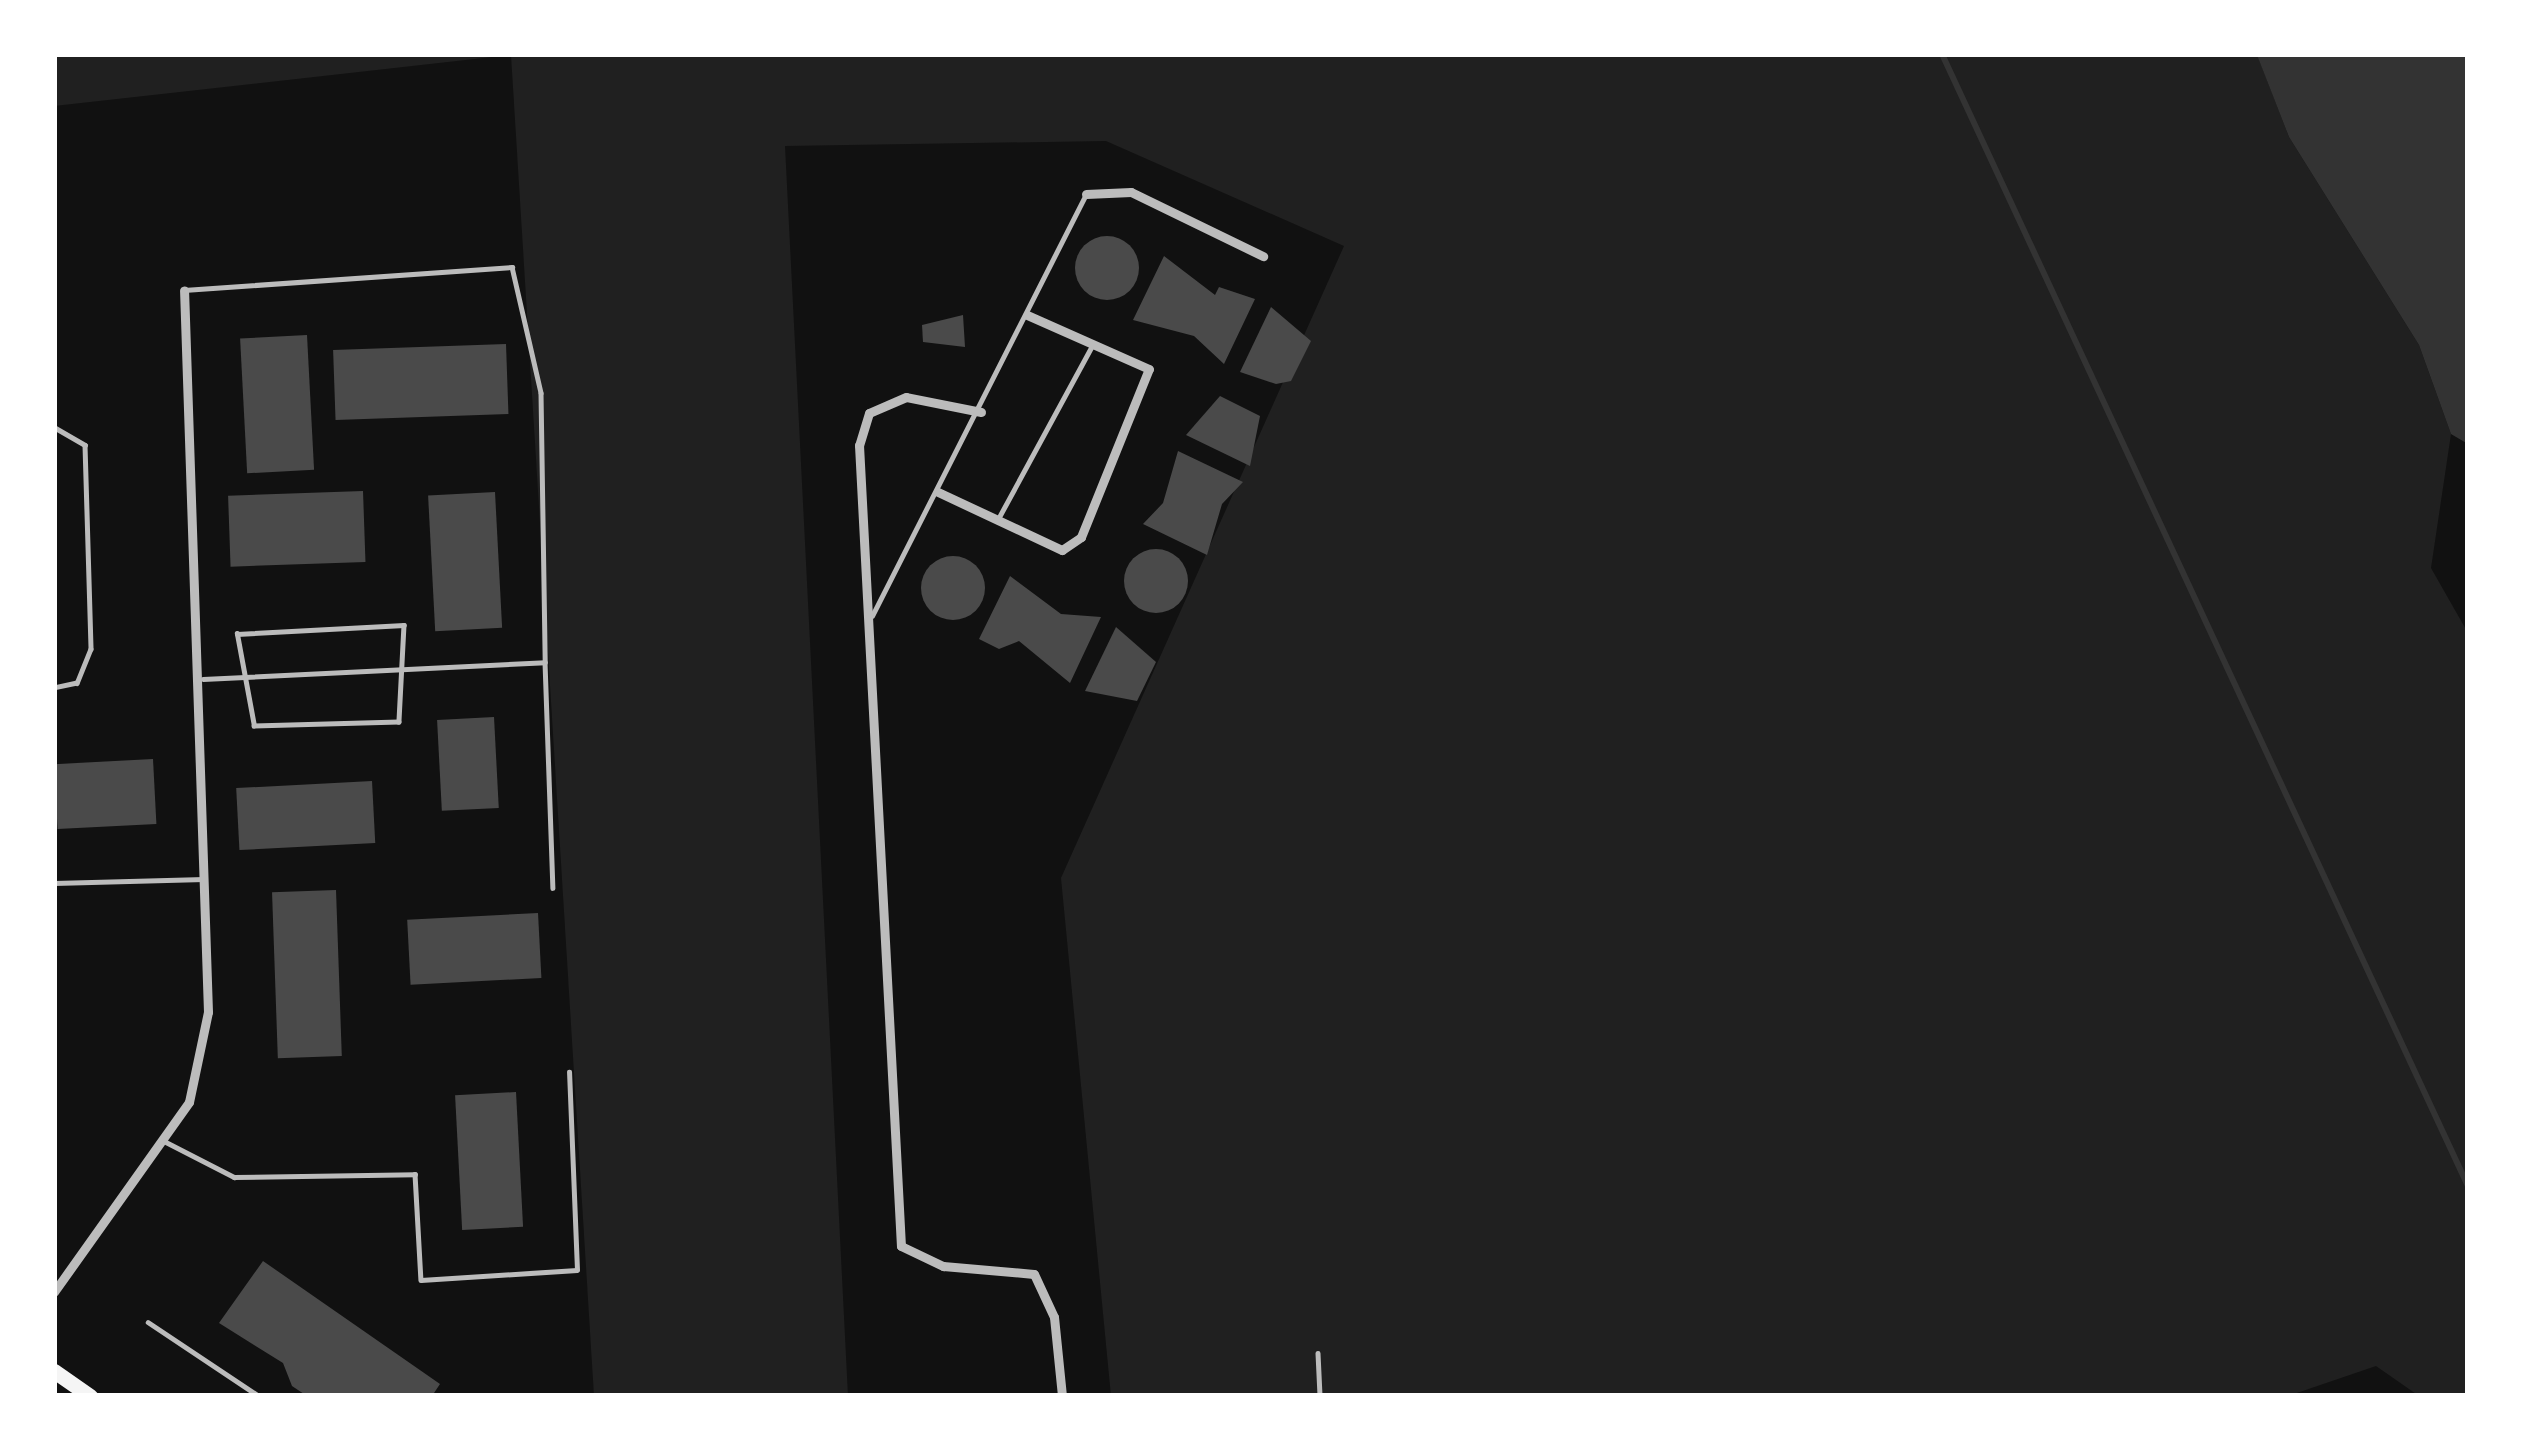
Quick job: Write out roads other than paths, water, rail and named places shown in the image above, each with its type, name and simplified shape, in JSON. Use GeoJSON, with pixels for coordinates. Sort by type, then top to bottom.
{"type":"FeatureCollection","features":[{"type":"Feature","properties":{"kind":"main road"},"geometry":{"type":"LineString","coordinates":[[54,1371],[90,1396]]}},
{"type":"Feature","properties":{"kind":"street"},"geometry":{"type":"LineString","coordinates":[[1086,194],[1131,192],[1263,256]]}},
{"type":"Feature","properties":{"kind":"street"},"geometry":{"type":"LineString","coordinates":[[54,1292],[189,1102],[208,1012],[203,679],[184,290]]}},
{"type":"Feature","properties":{"kind":"street"},"geometry":{"type":"LineString","coordinates":[[938,492],[1062,550],[1081,537],[1149,369],[1028,315]]}},
{"type":"Feature","properties":{"kind":"street"},"geometry":{"type":"LineString","coordinates":[[981,412],[906,397],[868,413],[859,445],[872,616],[901,1246],[943,1267],[1034,1274],[1054,1317],[1062,1396]]}},
{"type":"Feature","properties":{"kind":"lane"},"geometry":{"type":"LineString","coordinates":[[872,616],[981,412],[1086,194]]}},
{"type":"Feature","properties":{"kind":"lane"},"geometry":{"type":"LineString","coordinates":[[184,290],[512,267],[541,393],[553,888]]}},
{"type":"Feature","properties":{"kind":"lane"},"geometry":{"type":"LineString","coordinates":[[998,520],[1093,344]]}},
{"type":"Feature","properties":{"kind":"lane"},"geometry":{"type":"LineString","coordinates":[[54,427],[86,445],[92,649],[77,683],[54,688]]}},
{"type":"Feature","properties":{"kind":"lane"},"geometry":{"type":"LineString","coordinates":[[404,625],[410,668],[399,722],[254,727],[239,677],[237,634],[404,625]]}},
{"type":"Feature","properties":{"kind":"lane"},"geometry":{"type":"LineString","coordinates":[[203,679],[545,662]]}},
{"type":"Feature","properties":{"kind":"lane"},"geometry":{"type":"LineString","coordinates":[[54,883],[208,879]]}},
{"type":"Feature","properties":{"kind":"lane"},"geometry":{"type":"LineString","coordinates":[[164,1141],[234,1177],[415,1174],[421,1280],[577,1270],[569,1072]]}},
{"type":"Feature","properties":{"kind":"lane"},"geometry":{"type":"LineString","coordinates":[[148,1322],[259,1396]]}},
{"type":"Feature","properties":{"kind":"lane"},"geometry":{"type":"LineString","coordinates":[[1318,1353],[1320,1396]]}},
{"type":"Feature","properties":{"kind":"waterway"},"geometry":{"type":"LineString","coordinates":[[1942,54],[2468,1186]]}}]}
